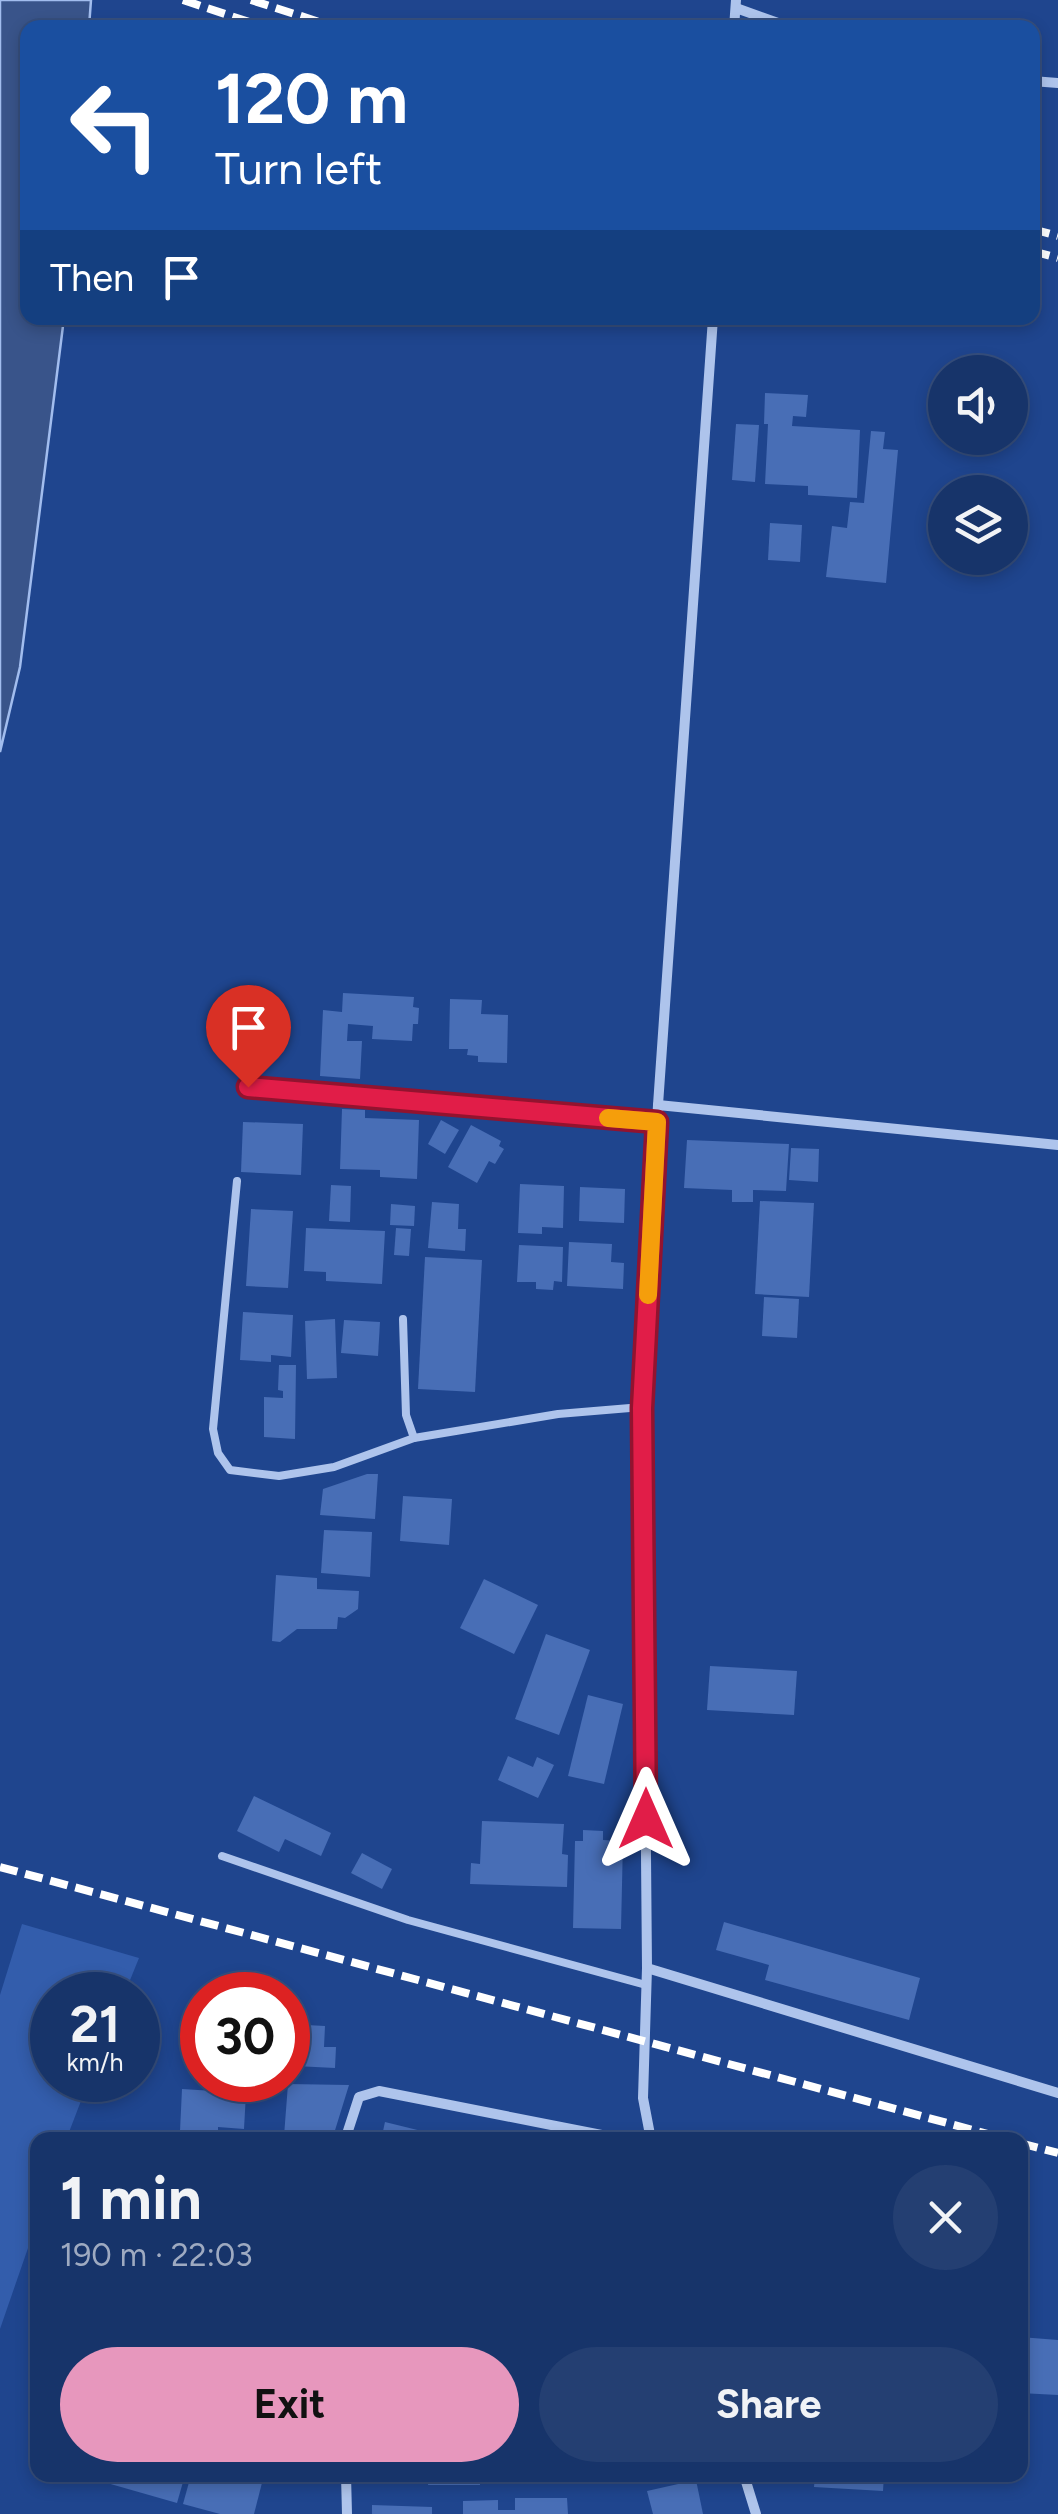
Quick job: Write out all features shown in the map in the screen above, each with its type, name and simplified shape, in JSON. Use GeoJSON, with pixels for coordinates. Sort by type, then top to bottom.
{"type":"FeatureCollection","features":[{"type":"Feature","properties":{"kind":"street"},"geometry":{"type":"LineString","coordinates":[[736,4],[773,20]]}},
{"type":"Feature","properties":{"kind":"street"},"geometry":{"type":"LineString","coordinates":[[649,2132],[644,2098],[642,1408],[658,1105],[713,325]]}},
{"type":"Feature","properties":{"kind":"street"},"geometry":{"type":"LineString","coordinates":[[658,1105],[1058,1145]]}},
{"type":"Feature","properties":{"kind":"street"},"geometry":{"type":"LineString","coordinates":[[646,1968],[1058,2094]]}},
{"type":"Feature","properties":{"kind":"street"},"geometry":{"type":"LineString","coordinates":[[348,2132],[359,2097],[380,2091],[587,2132]]}},
{"type":"Feature","properties":{"kind":"street"},"geometry":{"type":"LineString","coordinates":[[346,2482],[347,2514]]}},
{"type":"Feature","properties":{"kind":"street"},"geometry":{"type":"LineString","coordinates":[[746,2482],[756,2514]]}},
{"type":"Feature","properties":{"kind":"lane"},"geometry":{"type":"LineString","coordinates":[[248,1087],[657,1122]]}},
{"type":"Feature","properties":{"kind":"lane"},"geometry":{"type":"LineString","coordinates":[[236,1181],[213,1429],[218,1454],[230,1470],[279,1476],[334,1467],[414,1438],[558,1414],[642,1408]]}},
{"type":"Feature","properties":{"kind":"lane"},"geometry":{"type":"LineString","coordinates":[[403,1319],[406,1415],[414,1438]]}},
{"type":"Feature","properties":{"kind":"lane"},"geometry":{"type":"LineString","coordinates":[[222,1856],[408,1920],[646,1985]]}},
{"type":"Feature","properties":{"kind":"shaded area"},"geometry":{"type":"Polygon","coordinates":[[[0,0],[91,0],[90,20],[20,20],[20,325],[63,325],[20,667],[0,752],[0,0]]]}},
{"type":"Feature","properties":{"kind":"shaded area"},"geometry":{"type":"Polygon","coordinates":[[[22,1924],[139,1958],[133,1972],[30,1972],[30,2102],[81,2102],[69,2132],[30,2132],[30,2242],[0,2329],[0,1995],[22,1924]]]}},
{"type":"Feature","properties":{"kind":"building"},"geometry":{"type":"Polygon","coordinates":[[[765,393],[808,395],[806,417],[793,416],[792,426],[860,430],[857,498],[808,495],[808,486],[765,484],[765,393]]]}},
{"type":"Feature","properties":{"kind":"building"},"geometry":{"type":"Polygon","coordinates":[[[736,424],[759,425],[755,482],[732,480],[736,424]]]}},
{"type":"Feature","properties":{"kind":"building"},"geometry":{"type":"Polygon","coordinates":[[[871,431],[885,432],[883,449],[898,450],[886,583],[826,577],[832,526],[847,528],[850,502],[864,503],[871,431]]]}},
{"type":"Feature","properties":{"kind":"building"},"geometry":{"type":"Polygon","coordinates":[[[770,523],[802,525],[800,562],[768,560],[770,523]]]}},
{"type":"Feature","properties":{"kind":"building"},"geometry":{"type":"Polygon","coordinates":[[[343,993],[414,997],[413,1007],[419,1008],[412,1041],[372,1039],[373,1026],[348,1024],[347,1041],[362,1041],[360,1079],[320,1076],[323,1010],[342,1012],[343,993]]]}},
{"type":"Feature","properties":{"kind":"building"},"geometry":{"type":"Polygon","coordinates":[[[450,999],[482,1000],[481,1014],[508,1015],[507,1063],[478,1062],[478,1056],[467,1055],[468,1049],[449,1049],[450,999]]]}},
{"type":"Feature","properties":{"kind":"building"},"geometry":{"type":"Polygon","coordinates":[[[342,1109],[365,1110],[365,1118],[419,1120],[417,1179],[380,1177],[380,1170],[340,1169],[342,1109]]]}},
{"type":"Feature","properties":{"kind":"building"},"geometry":{"type":"Polygon","coordinates":[[[441,1120],[459,1130],[445,1154],[428,1144],[441,1120]]]}},
{"type":"Feature","properties":{"kind":"building"},"geometry":{"type":"Polygon","coordinates":[[[243,1122],[303,1124],[301,1175],[241,1172],[243,1122]]]}},
{"type":"Feature","properties":{"kind":"building"},"geometry":{"type":"Polygon","coordinates":[[[471,1125],[501,1141],[499,1146],[504,1149],[495,1164],[489,1161],[477,1183],[448,1167],[471,1125]]]}},
{"type":"Feature","properties":{"kind":"building"},"geometry":{"type":"Polygon","coordinates":[[[687,1140],[789,1144],[786,1191],[753,1190],[753,1202],[732,1202],[732,1190],[684,1188],[687,1140]]]}},
{"type":"Feature","properties":{"kind":"building"},"geometry":{"type":"Polygon","coordinates":[[[791,1148],[819,1149],[818,1182],[789,1180],[791,1148]]]}},
{"type":"Feature","properties":{"kind":"building"},"geometry":{"type":"Polygon","coordinates":[[[520,1184],[564,1186],[563,1228],[542,1227],[542,1234],[518,1233],[520,1184]]]}},
{"type":"Feature","properties":{"kind":"building"},"geometry":{"type":"Polygon","coordinates":[[[331,1185],[351,1186],[350,1222],[329,1221],[331,1185]]]}},
{"type":"Feature","properties":{"kind":"building"},"geometry":{"type":"Polygon","coordinates":[[[580,1187],[625,1189],[624,1223],[579,1221],[580,1187]]]}},
{"type":"Feature","properties":{"kind":"building"},"geometry":{"type":"Polygon","coordinates":[[[760,1201],[814,1203],[809,1297],[755,1294],[760,1201]]]}},
{"type":"Feature","properties":{"kind":"building"},"geometry":{"type":"Polygon","coordinates":[[[432,1202],[459,1204],[458,1229],[466,1229],[465,1251],[428,1248],[432,1202]]]}},
{"type":"Feature","properties":{"kind":"building"},"geometry":{"type":"Polygon","coordinates":[[[391,1204],[415,1206],[414,1226],[390,1225],[391,1204]]]}},
{"type":"Feature","properties":{"kind":"building"},"geometry":{"type":"Polygon","coordinates":[[[251,1209],[293,1211],[288,1288],[246,1286],[251,1209]]]}},
{"type":"Feature","properties":{"kind":"building"},"geometry":{"type":"Polygon","coordinates":[[[306,1228],[385,1231],[382,1284],[326,1281],[326,1272],[304,1271],[306,1228]]]}},
{"type":"Feature","properties":{"kind":"building"},"geometry":{"type":"Polygon","coordinates":[[[396,1228],[411,1229],[409,1256],[394,1255],[396,1228]]]}},
{"type":"Feature","properties":{"kind":"building"},"geometry":{"type":"Polygon","coordinates":[[[569,1242],[612,1244],[611,1262],[624,1263],[623,1289],[567,1286],[569,1242]]]}},
{"type":"Feature","properties":{"kind":"building"},"geometry":{"type":"Polygon","coordinates":[[[519,1245],[563,1247],[562,1282],[554,1281],[553,1290],[536,1289],[536,1282],[517,1282],[519,1245]]]}},
{"type":"Feature","properties":{"kind":"building"},"geometry":{"type":"Polygon","coordinates":[[[425,1257],[482,1260],[475,1392],[418,1389],[425,1257]]]}},
{"type":"Feature","properties":{"kind":"building"},"geometry":{"type":"Polygon","coordinates":[[[764,1297],[799,1299],[797,1338],[762,1336],[764,1297]]]}},
{"type":"Feature","properties":{"kind":"building"},"geometry":{"type":"Polygon","coordinates":[[[243,1312],[293,1315],[291,1357],[271,1355],[271,1362],[240,1360],[243,1312]]]}},
{"type":"Feature","properties":{"kind":"building"},"geometry":{"type":"Polygon","coordinates":[[[335,1319],[337,1378],[307,1379],[305,1321],[335,1319]]]}},
{"type":"Feature","properties":{"kind":"building"},"geometry":{"type":"Polygon","coordinates":[[[344,1320],[380,1322],[378,1356],[341,1353],[344,1320]]]}},
{"type":"Feature","properties":{"kind":"building"},"geometry":{"type":"Polygon","coordinates":[[[279,1365],[296,1365],[295,1439],[264,1437],[264,1397],[283,1398],[283,1391],[278,1390],[279,1365]]]}},
{"type":"Feature","properties":{"kind":"building"},"geometry":{"type":"Polygon","coordinates":[[[378,1474],[375,1519],[320,1515],[323,1489],[378,1474]]]}},
{"type":"Feature","properties":{"kind":"building"},"geometry":{"type":"Polygon","coordinates":[[[403,1496],[452,1499],[449,1545],[400,1541],[403,1496]]]}},
{"type":"Feature","properties":{"kind":"building"},"geometry":{"type":"Polygon","coordinates":[[[324,1530],[372,1532],[370,1577],[321,1573],[324,1530]]]}},
{"type":"Feature","properties":{"kind":"building"},"geometry":{"type":"Polygon","coordinates":[[[276,1575],[317,1578],[317,1589],[359,1591],[358,1609],[345,1618],[338,1617],[337,1629],[297,1629],[280,1642],[272,1641],[276,1575]]]}},
{"type":"Feature","properties":{"kind":"building"},"geometry":{"type":"Polygon","coordinates":[[[484,1579],[538,1605],[514,1654],[460,1628],[484,1579]]]}},
{"type":"Feature","properties":{"kind":"building"},"geometry":{"type":"Polygon","coordinates":[[[546,1634],[590,1650],[559,1735],[515,1719],[546,1634]]]}},
{"type":"Feature","properties":{"kind":"building"},"geometry":{"type":"Polygon","coordinates":[[[710,1666],[797,1671],[794,1715],[707,1710],[710,1666]]]}},
{"type":"Feature","properties":{"kind":"building"},"geometry":{"type":"Polygon","coordinates":[[[588,1695],[623,1704],[604,1784],[568,1776],[588,1695]]]}},
{"type":"Feature","properties":{"kind":"building"},"geometry":{"type":"Polygon","coordinates":[[[508,1756],[533,1767],[537,1757],[554,1765],[538,1798],[498,1780],[508,1756]]]}},
{"type":"Feature","properties":{"kind":"building"},"geometry":{"type":"Polygon","coordinates":[[[254,1796],[331,1833],[321,1856],[285,1839],[279,1852],[237,1831],[254,1796]]]}},
{"type":"Feature","properties":{"kind":"building"},"geometry":{"type":"Polygon","coordinates":[[[482,1821],[564,1824],[562,1854],[568,1855],[567,1887],[470,1884],[471,1863],[480,1864],[482,1821]]]}},
{"type":"Feature","properties":{"kind":"building"},"geometry":{"type":"Polygon","coordinates":[[[583,1830],[603,1831],[603,1840],[623,1841],[621,1929],[573,1928],[575,1841],[583,1841],[583,1830]]]}},
{"type":"Feature","properties":{"kind":"building"},"geometry":{"type":"Polygon","coordinates":[[[362,1853],[392,1869],[382,1889],[351,1873],[362,1853]]]}},
{"type":"Feature","properties":{"kind":"building"},"geometry":{"type":"Polygon","coordinates":[[[724,1922],[920,1978],[909,2020],[765,1980],[769,1965],[716,1950],[724,1922]]]}},
{"type":"Feature","properties":{"kind":"building"},"geometry":{"type":"Polygon","coordinates":[[[310,2025],[325,2026],[324,2047],[336,2047],[335,2068],[310,2067],[310,2025]]]}},
{"type":"Feature","properties":{"kind":"building"},"geometry":{"type":"Polygon","coordinates":[[[310,2084],[349,2085],[334,2132],[284,2132],[287,2102],[310,2102],[310,2084]]]}},
{"type":"Feature","properties":{"kind":"building"},"geometry":{"type":"Polygon","coordinates":[[[181,2102],[246,2102],[244,2129],[218,2127],[218,2132],[180,2131],[181,2102]]]}},
{"type":"Feature","properties":{"kind":"building"},"geometry":{"type":"Polygon","coordinates":[[[385,2122],[426,2132],[383,2132],[385,2122]]]}},
{"type":"Feature","properties":{"kind":"building"},"geometry":{"type":"Polygon","coordinates":[[[1028,2338],[1058,2340],[1058,2395],[1028,2393],[1028,2338]]]}},
{"type":"Feature","properties":{"kind":"building"},"geometry":{"type":"Polygon","coordinates":[[[104,2482],[183,2482],[177,2503],[104,2482]]]}},
{"type":"Feature","properties":{"kind":"building"},"geometry":{"type":"Polygon","coordinates":[[[189,2482],[262,2482],[254,2514],[220,2514],[183,2504],[189,2482]]]}},
{"type":"Feature","properties":{"kind":"building"},"geometry":{"type":"Polygon","coordinates":[[[428,2482],[480,2482],[480,2485],[428,2485],[428,2482]]]}},
{"type":"Feature","properties":{"kind":"building"},"geometry":{"type":"Polygon","coordinates":[[[696,2482],[703,2514],[653,2514],[647,2491],[696,2482]]]}},
{"type":"Feature","properties":{"kind":"building"},"geometry":{"type":"Polygon","coordinates":[[[814,2482],[884,2482],[883,2491],[814,2487],[814,2482]]]}},
{"type":"Feature","properties":{"kind":"building"},"geometry":{"type":"Polygon","coordinates":[[[515,2498],[567,2498],[568,2514],[463,2514],[463,2501],[498,2500],[498,2510],[515,2510],[515,2498]]]}},
{"type":"Feature","properties":{"kind":"building"},"geometry":{"type":"Polygon","coordinates":[[[372,2505],[432,2507],[432,2514],[372,2514],[372,2505]]]}},
{"type":"Feature","properties":{"kind":"railway"},"geometry":{"type":"LineString","coordinates":[[183,0],[243,20]]}},
{"type":"Feature","properties":{"kind":"railway"},"geometry":{"type":"LineString","coordinates":[[251,0],[313,20]]}},
{"type":"Feature","properties":{"kind":"railway"},"geometry":{"type":"LineString","coordinates":[[1040,231],[1058,236]]}},
{"type":"Feature","properties":{"kind":"railway"},"geometry":{"type":"LineString","coordinates":[[1040,253],[1058,258]]}},
{"type":"Feature","properties":{"kind":"railway"},"geometry":{"type":"LineString","coordinates":[[0,1867],[980,2132]]}},
{"type":"Feature","properties":{"kind":"railway"},"geometry":{"type":"LineString","coordinates":[[1028,2145],[1058,2153]]}},
{"type":"Feature","properties":{"kind":"slow traffic"},"geometry":{"type":"LineString","coordinates":[[608,1118],[657,1122],[648,1295]]}},
{"type":"Feature","properties":{"kind":"route"},"geometry":{"type":"LineString","coordinates":[[248,1087],[657,1122],[642,1408],[646,1819]]}}]}
